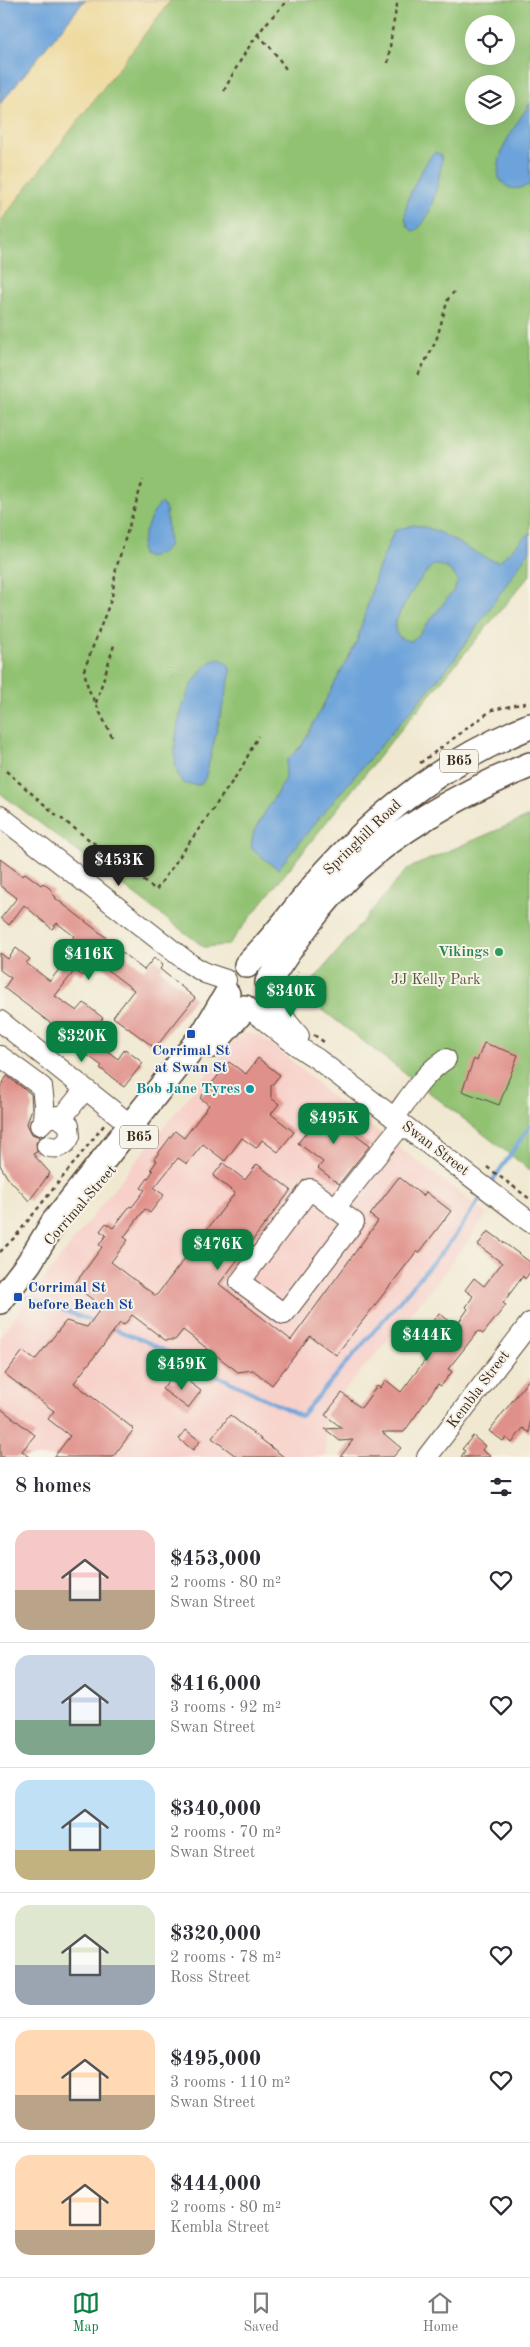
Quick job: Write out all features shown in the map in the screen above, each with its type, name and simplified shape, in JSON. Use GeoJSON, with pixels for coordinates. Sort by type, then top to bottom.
{"type":"FeatureCollection","features":[{"type":"Feature","properties":{"kind":"main road","name":"Springhill Road"},"geometry":{"type":"LineString","coordinates":[[247,965],[268,945],[338,859],[395,804],[437,773],[530,726]]}},
{"type":"Feature","properties":{"kind":"main road"},"geometry":{"type":"LineString","coordinates":[[444,807],[473,781],[530,749]]}},
{"type":"Feature","properties":{"kind":"main road","name":"Springhill Road"},"geometry":{"type":"LineString","coordinates":[[275,990],[303,930],[356,869],[380,849],[444,807],[506,774],[530,765]]}},
{"type":"Feature","properties":{"kind":"main road"},"geometry":{"type":"LineString","coordinates":[[247,965],[260,970],[275,990]]}},
{"type":"Feature","properties":{"kind":"main road","name":"B65"},"geometry":{"type":"LineString","coordinates":[[247,965],[232,971],[236,998],[261,1003],[275,990]]}},
{"type":"Feature","properties":{"kind":"main road","name":"Corrimal Street"},"geometry":{"type":"LineString","coordinates":[[0,1301],[29,1263],[54,1222],[228,1025],[236,998]]}},
{"type":"Feature","properties":{"kind":"street","name":"Swan Street"},"geometry":{"type":"LineString","coordinates":[[0,816],[190,964],[205,973],[274,1026],[297,1048],[321,1051]]}},
{"type":"Feature","properties":{"kind":"street","name":"Swan Street"},"geometry":{"type":"LineString","coordinates":[[275,990],[288,1023],[398,1121],[476,1169],[501,1189],[530,1222]]}},
{"type":"Feature","properties":{"kind":"street"},"geometry":{"type":"LineString","coordinates":[[0,1021],[136,1130]]}},
{"type":"Feature","properties":{"kind":"street"},"geometry":{"type":"LineString","coordinates":[[0,1056],[42,1087],[48,1121]]}},
{"type":"Feature","properties":{"kind":"street"},"geometry":{"type":"LineString","coordinates":[[335,1208],[398,1121],[422,1080],[433,1068],[446,1059]]}},
{"type":"Feature","properties":{"kind":"street"},"geometry":{"type":"LineString","coordinates":[[48,1121],[85,1089]]}},
{"type":"Feature","properties":{"kind":"street"},"geometry":{"type":"LineString","coordinates":[[47,1146],[60,1148],[68,1141],[70,1130],[69,1125],[48,1121]]}},
{"type":"Feature","properties":{"kind":"street"},"geometry":{"type":"LineString","coordinates":[[310,1190],[335,1208],[354,1222],[284,1314],[240,1282],[310,1190]]}},
{"type":"Feature","properties":{"kind":"street","name":"Kembla Street"},"geometry":{"type":"LineString","coordinates":[[427,1457],[530,1323]]}},
{"type":"Feature","properties":{"kind":"path"},"geometry":{"type":"LineString","coordinates":[[224,91],[257,34],[290,0]]}},
{"type":"Feature","properties":{"kind":"path"},"geometry":{"type":"LineString","coordinates":[[388,63],[398,0]]}},
{"type":"Feature","properties":{"kind":"path"},"geometry":{"type":"LineString","coordinates":[[257,34],[272,49],[288,72]]}},
{"type":"Feature","properties":{"kind":"path"},"geometry":{"type":"LineString","coordinates":[[418,375],[436,341],[448,298],[454,292]]}},
{"type":"Feature","properties":{"kind":"path"},"geometry":{"type":"LineString","coordinates":[[112,736],[88,688],[84,670],[112,597],[116,569],[143,480]]}},
{"type":"Feature","properties":{"kind":"path"},"geometry":{"type":"LineString","coordinates":[[95,704],[114,645]]}},
{"type":"Feature","properties":{"kind":"path"},"geometry":{"type":"LineString","coordinates":[[6,771],[54,813],[156,890],[241,769],[258,736]]}},
{"type":"Feature","properties":{"kind":"path"},"geometry":{"type":"LineString","coordinates":[[275,990],[298,976],[298,970]]}},
{"type":"Feature","properties":{"kind":"path"},"geometry":{"type":"LineString","coordinates":[[310,1031],[321,1051]]}},
{"type":"Feature","properties":{"kind":"path"},"geometry":{"type":"LineString","coordinates":[[476,1169],[490,1169],[501,1189],[530,1199]]}},
{"type":"Feature","properties":{"kind":"shaded area"},"geometry":{"type":"Polygon","coordinates":[[[244,1033],[259,1035],[305,1072],[326,1092],[487,1214],[435,1285],[324,1414],[326,1457],[0,1457],[0,1336],[112,1191],[235,1039],[244,1033]]]}},
{"type":"Feature","properties":{"kind":"green space"},"geometry":{"type":"Polygon","coordinates":[[[171,0],[530,0],[530,575],[389,744],[228,945],[204,947],[0,793],[0,221],[171,0]]]}},
{"type":"Feature","properties":{"kind":"green space","name":"JJ Kelly Park"},"geometry":{"type":"Polygon","coordinates":[[[530,816],[530,1170],[311,1001],[311,983],[407,869],[530,816]]]}},
{"type":"Feature","properties":{"kind":"sand"},"geometry":{"type":"Polygon","coordinates":[[[0,0],[171,0],[0,222],[0,0]]]}},
{"type":"Feature","properties":{"kind":"water"},"geometry":{"type":"Polygon","coordinates":[[[0,0],[85,0],[0,104],[0,0]]]}},
{"type":"Feature","properties":{"kind":"water"},"geometry":{"type":"Polygon","coordinates":[[[530,103],[530,184],[517,189],[509,187],[502,182],[499,178],[498,168],[503,148],[530,103]]]}},
{"type":"Feature","properties":{"kind":"water"},"geometry":{"type":"Polygon","coordinates":[[[436,152],[440,154],[442,159],[433,201],[424,222],[412,231],[407,224],[405,214],[407,204],[416,181],[432,154],[436,152]]]}},
{"type":"Feature","properties":{"kind":"water"},"geometry":{"type":"Polygon","coordinates":[[[161,503],[166,509],[169,545],[163,553],[148,558],[142,555],[142,543],[150,520],[161,503]]]}},
{"type":"Feature","properties":{"kind":"water"},"geometry":{"type":"Polygon","coordinates":[[[413,525],[425,527],[487,558],[499,562],[530,532],[530,550],[454,660],[324,812],[278,869],[254,851],[251,846],[254,831],[284,781],[287,760],[302,745],[357,641],[377,572],[394,531],[413,525]],[[434,565],[411,594],[396,621],[395,630],[402,639],[411,641],[416,638],[454,590],[458,581],[448,569],[434,565]]]}},
{"type":"Feature","properties":{"kind":"water"},"geometry":{"type":"Polygon","coordinates":[[[217,659],[227,662],[231,672],[205,779],[200,785],[184,784],[178,772],[175,756],[180,717],[186,697],[195,680],[205,666],[217,659]]]}},
{"type":"Feature","properties":{"kind":"building"},"geometry":{"type":"Polygon","coordinates":[[[0,859],[23,876],[25,873],[41,885],[43,883],[53,891],[51,893],[55,898],[121,949],[120,951],[144,970],[154,958],[163,965],[160,969],[195,998],[155,1048],[113,1017],[134,990],[94,960],[82,976],[75,970],[55,996],[77,1011],[84,1003],[103,1018],[96,1027],[110,1037],[102,1047],[118,1059],[125,1049],[143,1063],[124,1087],[100,1068],[102,1066],[71,1043],[73,1040],[4,988],[11,978],[0,970],[0,953],[8,959],[16,948],[30,959],[26,963],[50,981],[70,955],[63,950],[74,936],[57,923],[52,929],[24,905],[9,925],[1,918],[17,898],[0,885],[0,859]]]}},
{"type":"Feature","properties":{"kind":"building"},"geometry":{"type":"Polygon","coordinates":[[[484,1043],[518,1055],[499,1105],[462,1091],[474,1059],[477,1061],[484,1043]]]}},
{"type":"Feature","properties":{"kind":"building"},"geometry":{"type":"Polygon","coordinates":[[[258,1058],[280,1075],[271,1086],[271,1098],[279,1104],[271,1114],[294,1132],[278,1152],[262,1140],[256,1148],[242,1138],[225,1161],[203,1144],[187,1164],[178,1158],[154,1188],[164,1195],[150,1213],[145,1209],[124,1237],[128,1240],[111,1262],[156,1296],[235,1193],[213,1176],[223,1163],[245,1180],[257,1164],[291,1190],[219,1284],[291,1340],[378,1221],[370,1215],[399,1177],[423,1196],[426,1192],[451,1211],[419,1253],[417,1251],[336,1355],[310,1336],[272,1385],[253,1370],[238,1372],[183,1330],[175,1340],[165,1340],[132,1315],[124,1325],[120,1323],[74,1383],[134,1429],[113,1457],[54,1457],[70,1436],[48,1419],[54,1411],[5,1374],[23,1351],[35,1360],[66,1321],[87,1327],[102,1307],[74,1285],[102,1247],[99,1245],[106,1235],[100,1231],[106,1223],[113,1228],[145,1190],[141,1188],[153,1171],[151,1169],[157,1161],[154,1159],[175,1131],[184,1138],[209,1105],[200,1098],[229,1062],[246,1074],[258,1058]]]}},
{"type":"Feature","properties":{"kind":"building"},"geometry":{"type":"Polygon","coordinates":[[[7,1076],[31,1094],[32,1108],[27,1124],[32,1134],[40,1137],[36,1143],[37,1152],[33,1154],[50,1173],[29,1201],[7,1177],[0,1165],[0,1087],[7,1076]]]}},
{"type":"Feature","properties":{"kind":"building"},"geometry":{"type":"Polygon","coordinates":[[[326,1107],[342,1120],[340,1123],[370,1145],[339,1184],[318,1168],[323,1162],[298,1143],[326,1107]]]}},
{"type":"Feature","properties":{"kind":"building"},"geometry":{"type":"Polygon","coordinates":[[[488,1231],[530,1262],[530,1272],[525,1279],[523,1276],[503,1303],[506,1305],[483,1334],[478,1331],[448,1369],[452,1372],[441,1386],[438,1384],[404,1432],[382,1432],[401,1448],[393,1457],[340,1457],[353,1440],[340,1441],[325,1429],[342,1428],[325,1415],[342,1393],[361,1408],[377,1386],[380,1388],[386,1380],[401,1392],[432,1351],[410,1335],[417,1326],[425,1331],[439,1313],[456,1326],[468,1309],[466,1307],[473,1296],[465,1290],[474,1278],[484,1286],[502,1263],[478,1245],[488,1231]]]}},
{"type":"Feature","properties":{"kind":"building"},"geometry":{"type":"Polygon","coordinates":[[[180,1375],[201,1391],[188,1408],[162,1389],[169,1380],[174,1383],[180,1375]]]}},
{"type":"Feature","properties":{"kind":"building"},"geometry":{"type":"Polygon","coordinates":[[[530,1378],[530,1433],[523,1428],[512,1443],[506,1438],[503,1441],[489,1431],[530,1378]]]}},
{"type":"Feature","properties":{"kind":"building"},"geometry":{"type":"Polygon","coordinates":[[[0,1408],[35,1435],[22,1451],[29,1457],[0,1457],[0,1408]]]}},
{"type":"Feature","properties":{"kind":"building"},"geometry":{"type":"Polygon","coordinates":[[[230,1415],[284,1457],[237,1457],[212,1438],[230,1415]]]}},
{"type":"Feature","properties":{"kind":"building"},"geometry":{"type":"Polygon","coordinates":[[[186,1430],[200,1441],[193,1450],[179,1439],[186,1430]]]}},
{"type":"Feature","properties":{"kind":"building"},"geometry":{"type":"Polygon","coordinates":[[[473,1436],[485,1446],[482,1450],[491,1457],[461,1457],[465,1451],[462,1449],[473,1436]]]}},
{"type":"Feature","properties":{"kind":"waterway"},"geometry":{"type":"LineString","coordinates":[[491,1183],[530,1126]]}},
{"type":"Feature","properties":{"kind":"waterway"},"geometry":{"type":"LineString","coordinates":[[111,1328],[143,1340],[301,1416],[453,1239],[484,1193]]}},
{"type":"Feature","properties":{"kind":"waterway"},"geometry":{"type":"LineString","coordinates":[[27,1297],[95,1322]]}},
{"type":"Feature","properties":{"kind":"place","name":"Vikings"},"geometry":{"type":"Point","coordinates":[499,952]}},
{"type":"Feature","properties":{"kind":"place","name":"Corrimal St at Swan St"},"geometry":{"type":"Point","coordinates":[191,1034]}},
{"type":"Feature","properties":{"kind":"place","name":"Bob Jane Tyres"},"geometry":{"type":"Point","coordinates":[250,1089]}},
{"type":"Feature","properties":{"kind":"place","name":"Corrimal St before Beach St"},"geometry":{"type":"Point","coordinates":[18,1297]}}]}
